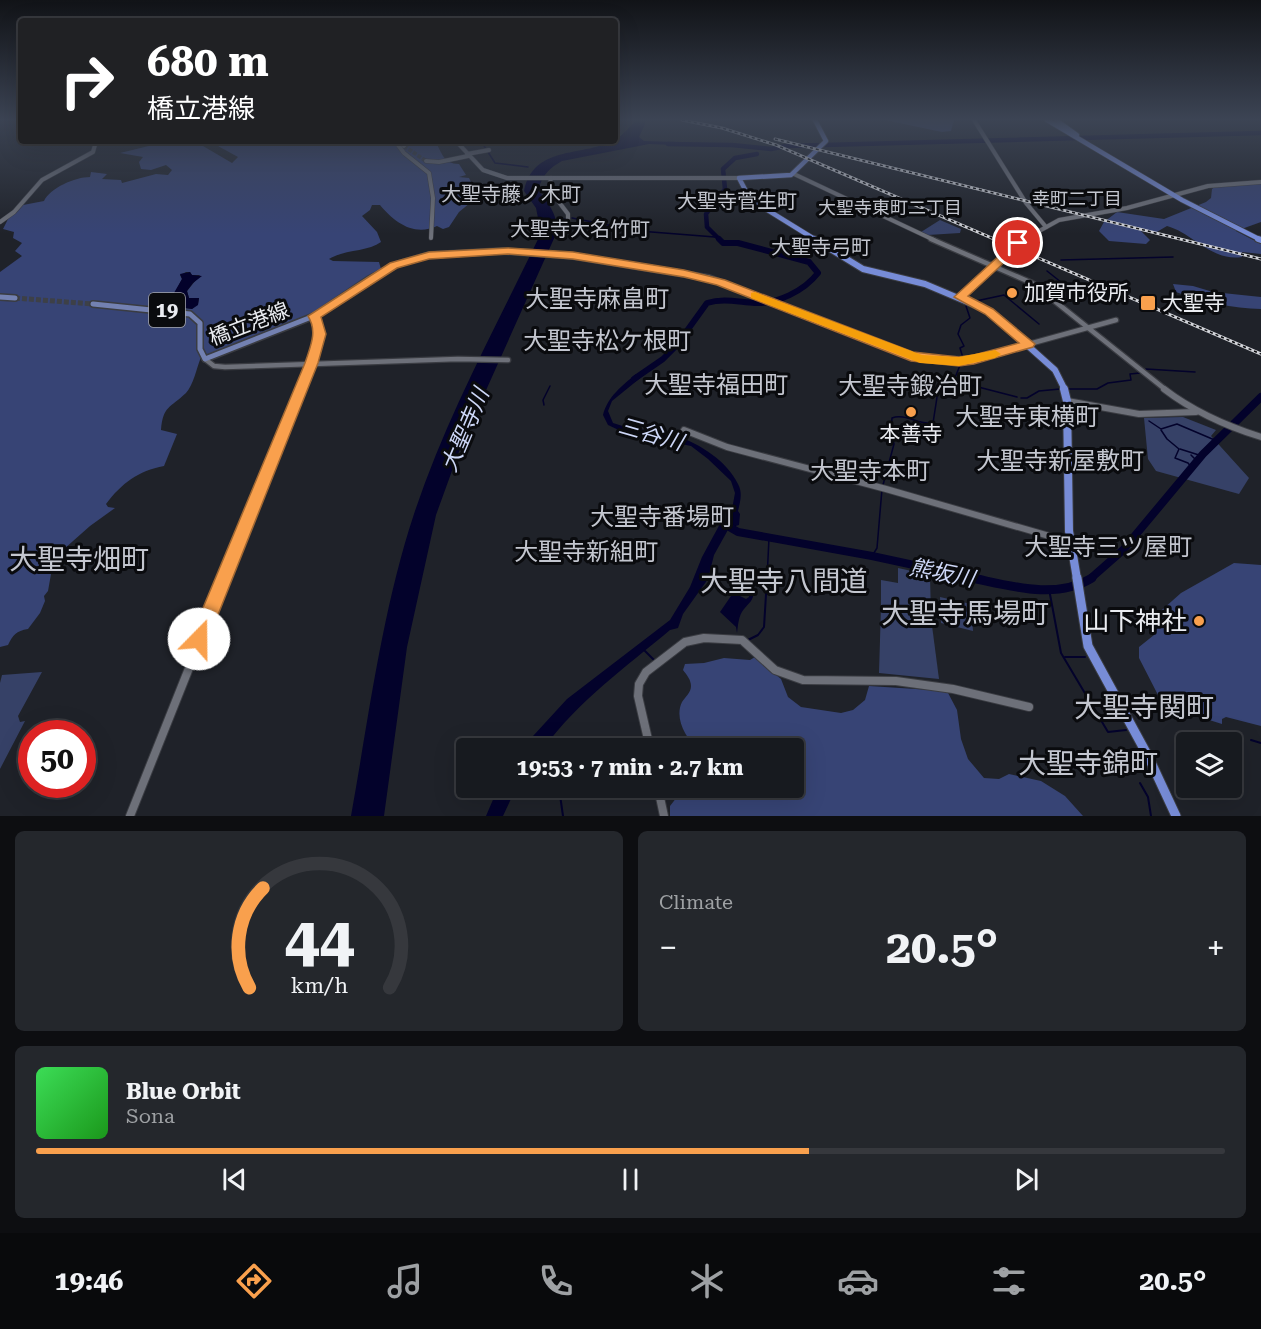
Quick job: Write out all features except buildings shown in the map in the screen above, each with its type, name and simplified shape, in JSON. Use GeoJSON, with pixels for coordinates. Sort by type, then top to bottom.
{"type":"FeatureCollection","features":[{"type":"Feature","properties":{"kind":"highway"},"geometry":{"type":"LineString","coordinates":[[810,158],[794,174],[778,177],[739,178],[747,193],[756,203],[863,269],[914,280],[960,297],[989,311],[1029,344],[1055,370],[1064,387],[1067,401],[1070,542],[1090,653],[1149,758],[1176,816]]}},
{"type":"Feature","properties":{"kind":"highway"},"geometry":{"type":"LineString","coordinates":[[1114,158],[1175,194],[1261,239]]}},
{"type":"Feature","properties":{"kind":"main road","name":"橋立港線"},"geometry":{"type":"LineString","coordinates":[[93,304],[190,314],[200,323],[200,349],[205,359],[314,316],[376,275],[414,259],[450,253],[524,251],[557,254],[702,277],[920,359],[974,360],[1029,344]]}},
{"type":"Feature","properties":{"kind":"main road"},"geometry":{"type":"LineString","coordinates":[[0,297],[15,298]]}},
{"type":"Feature","properties":{"kind":"street"},"geometry":{"type":"LineString","coordinates":[[0,222],[14,212],[42,180],[82,158]]}},
{"type":"Feature","properties":{"kind":"street"},"geometry":{"type":"LineString","coordinates":[[410,158],[429,173],[433,198],[431,238]]}},
{"type":"Feature","properties":{"kind":"street"},"geometry":{"type":"LineString","coordinates":[[426,161],[439,162],[455,158]]}},
{"type":"Feature","properties":{"kind":"street"},"geometry":{"type":"LineString","coordinates":[[469,158],[475,166],[484,172],[503,178],[739,178]]}},
{"type":"Feature","properties":{"kind":"street"},"geometry":{"type":"LineString","coordinates":[[997,158],[1028,207],[1046,227]]}},
{"type":"Feature","properties":{"kind":"street"},"geometry":{"type":"LineString","coordinates":[[794,174],[1039,287],[1166,391],[1198,412],[1224,425],[1261,437]]}},
{"type":"Feature","properties":{"kind":"street"},"geometry":{"type":"LineString","coordinates":[[550,178],[549,189],[568,214],[568,228]]}},
{"type":"Feature","properties":{"kind":"street"},"geometry":{"type":"LineString","coordinates":[[960,297],[1027,237],[1071,217],[1119,210],[1214,185],[1261,182]]}},
{"type":"Feature","properties":{"kind":"street"},"geometry":{"type":"LineString","coordinates":[[130,816],[311,363],[320,334],[318,322],[314,316]]}},
{"type":"Feature","properties":{"kind":"street"},"geometry":{"type":"LineString","coordinates":[[1029,344],[1116,320]]}},
{"type":"Feature","properties":{"kind":"street"},"geometry":{"type":"LineString","coordinates":[[205,359],[210,364],[219,367],[384,363],[473,357],[508,360]]}},
{"type":"Feature","properties":{"kind":"street"},"geometry":{"type":"LineString","coordinates":[[1067,401],[1139,414],[1198,412]]}},
{"type":"Feature","properties":{"kind":"street"},"geometry":{"type":"LineString","coordinates":[[684,430],[727,447],[886,489],[1070,542]]}},
{"type":"Feature","properties":{"kind":"street"},"geometry":{"type":"LineString","coordinates":[[648,738],[638,696],[642,678],[680,644],[698,639],[742,640],[778,672],[787,676],[827,681],[873,679],[955,688],[1029,707]]}},
{"type":"Feature","properties":{"kind":"street"},"geometry":{"type":"LineString","coordinates":[[660,798],[664,816]]}},
{"type":"Feature","properties":{"kind":"shaded area"},"geometry":{"type":"Polygon","coordinates":[[[142,158],[224,158],[232,163],[237,158],[445,158],[449,162],[459,164],[466,175],[459,177],[469,178],[475,190],[481,191],[481,194],[459,212],[449,227],[443,229],[437,226],[429,229],[413,229],[398,222],[380,205],[372,205],[370,210],[362,216],[377,232],[381,242],[329,259],[379,262],[381,269],[307,317],[201,357],[188,390],[168,408],[164,416],[161,430],[177,434],[164,466],[146,471],[125,484],[106,504],[108,507],[115,508],[64,549],[53,551],[49,561],[51,574],[48,591],[44,596],[45,601],[40,613],[28,629],[18,632],[8,645],[0,647],[0,272],[22,256],[15,251],[22,243],[13,238],[14,232],[3,229],[8,219],[23,205],[44,201],[57,188],[70,181],[90,177],[91,172],[107,174],[102,179],[121,180],[122,183],[156,174],[168,175],[172,170],[166,165],[151,170],[141,169],[139,162],[142,158]],[[186,272],[180,275],[182,279],[168,306],[192,309],[198,304],[199,298],[189,298],[187,291],[200,275],[186,272]]]}},
{"type":"Feature","properties":{"kind":"shaded area"},"geometry":{"type":"Polygon","coordinates":[[[1261,183],[1261,222],[1236,231],[1261,244],[1261,254],[1242,252],[1242,257],[1221,255],[1167,226],[1155,233],[1141,231],[1150,240],[1146,244],[1109,241],[1099,231],[1104,222],[1117,212],[1164,219],[1206,202],[1211,198],[1212,189],[1216,186],[1261,183]]]}},
{"type":"Feature","properties":{"kind":"shaded area"},"geometry":{"type":"Polygon","coordinates":[[[940,220],[961,229],[960,233],[928,235],[921,232],[940,220]]]}},
{"type":"Feature","properties":{"kind":"shaded area"},"geometry":{"type":"Polygon","coordinates":[[[1173,284],[1193,286],[1213,292],[1261,297],[1261,309],[1207,302],[1176,292],[1173,284]]]}},
{"type":"Feature","properties":{"kind":"shaded area"},"geometry":{"type":"Polygon","coordinates":[[[1183,417],[1216,430],[1211,436],[1249,478],[1239,494],[1156,471],[1148,459],[1144,418],[1183,417]]]}},
{"type":"Feature","properties":{"kind":"shaded area"},"geometry":{"type":"Polygon","coordinates":[[[1234,563],[1261,565],[1261,726],[1226,717],[1222,719],[1222,724],[1190,714],[1185,708],[1164,701],[1158,695],[1139,658],[1139,647],[1154,635],[1145,625],[1181,593],[1234,563]]]}},
{"type":"Feature","properties":{"kind":"shaded area"},"geometry":{"type":"Polygon","coordinates":[[[898,568],[930,575],[931,617],[881,605],[881,580],[898,583],[898,568]]]}},
{"type":"Feature","properties":{"kind":"shaded area"},"geometry":{"type":"Polygon","coordinates":[[[940,597],[971,604],[973,631],[941,623],[940,597]]]}},
{"type":"Feature","properties":{"kind":"shaded area"},"geometry":{"type":"Polygon","coordinates":[[[881,607],[931,618],[939,679],[879,673],[881,607]]]}},
{"type":"Feature","properties":{"kind":"shaded area"},"geometry":{"type":"Polygon","coordinates":[[[755,657],[781,679],[788,697],[801,707],[841,713],[853,710],[865,700],[869,686],[947,691],[957,710],[961,739],[968,759],[984,778],[999,779],[1009,774],[1041,781],[1065,796],[1083,816],[670,816],[670,806],[676,798],[804,798],[804,738],[688,738],[682,728],[680,708],[691,686],[683,670],[685,664],[704,663],[724,658],[750,660],[755,657]]]}},
{"type":"Feature","properties":{"kind":"shaded area"},"geometry":{"type":"Polygon","coordinates":[[[42,672],[18,716],[18,734],[0,769],[0,683],[2,675],[42,672]]]}},
{"type":"Feature","properties":{"kind":"water","name":"大聖寺川"},"geometry":{"type":"Polygon","coordinates":[[[577,158],[562,161],[553,167],[544,176],[538,190],[555,216],[556,234],[461,446],[436,515],[407,647],[384,816],[351,816],[385,626],[414,514],[441,442],[541,233],[536,208],[524,191],[529,176],[537,166],[548,159],[577,158]]]}},
{"type":"Feature","properties":{"kind":"water"},"geometry":{"type":"Polygon","coordinates":[[[190,272],[192,275],[202,276],[187,291],[189,298],[199,298],[198,305],[192,309],[167,305],[182,279],[180,274],[190,272]]]}},
{"type":"Feature","properties":{"kind":"water"},"geometry":{"type":"Polygon","coordinates":[[[636,374],[644,375],[612,401],[608,411],[613,423],[677,436],[712,454],[727,468],[740,487],[739,525],[729,528],[714,555],[708,579],[683,614],[678,628],[670,630],[603,685],[552,738],[531,738],[567,699],[670,620],[690,587],[702,557],[721,522],[730,520],[735,493],[731,481],[708,459],[691,446],[623,432],[608,425],[603,415],[608,402],[636,374]]]}},
{"type":"Feature","properties":{"kind":"water"},"geometry":{"type":"Polygon","coordinates":[[[742,573],[754,592],[752,600],[741,615],[737,633],[736,627],[720,612],[731,596],[738,595],[746,599],[749,597],[748,590],[742,585],[742,573]]]}},
{"type":"Feature","properties":{"kind":"water"},"geometry":{"type":"Polygon","coordinates":[[[494,798],[511,798],[503,816],[486,816],[494,798]]]}},
{"type":"Feature","properties":{"kind":"waterway"},"geometry":{"type":"LineString","coordinates":[[492,158],[495,163],[528,167]]}},
{"type":"Feature","properties":{"kind":"waterway","name":"三谷川"},"geometry":{"type":"LineString","coordinates":[[634,379],[663,359],[676,346],[707,303],[725,301],[763,303],[781,299],[798,291],[818,273],[809,262],[738,243],[723,243],[707,227],[706,214],[725,189],[723,169],[735,158]]}},
{"type":"Feature","properties":{"kind":"waterway"},"geometry":{"type":"LineString","coordinates":[[572,218],[639,231],[715,237]]}},
{"type":"Feature","properties":{"kind":"waterway"},"geometry":{"type":"LineString","coordinates":[[556,221],[566,219]]}},
{"type":"Feature","properties":{"kind":"waterway"},"geometry":{"type":"LineString","coordinates":[[1009,242],[1026,231]]}},
{"type":"Feature","properties":{"kind":"waterway"},"geometry":{"type":"LineString","coordinates":[[1061,260],[1173,257]]}},
{"type":"Feature","properties":{"kind":"waterway"},"geometry":{"type":"LineString","coordinates":[[1047,271],[1071,290]]}},
{"type":"Feature","properties":{"kind":"waterway"},"geometry":{"type":"LineString","coordinates":[[976,301],[1004,295],[1039,324]]}},
{"type":"Feature","properties":{"kind":"waterway"},"geometry":{"type":"LineString","coordinates":[[963,358],[960,348],[964,346],[958,334],[961,325],[970,318],[965,303]]}},
{"type":"Feature","properties":{"kind":"waterway"},"geometry":{"type":"LineString","coordinates":[[883,485],[894,444],[891,432],[892,418],[902,417],[933,423],[940,378],[954,380],[961,363]]}},
{"type":"Feature","properties":{"kind":"waterway"},"geometry":{"type":"LineString","coordinates":[[1145,372],[1146,369],[1195,372]]}},
{"type":"Feature","properties":{"kind":"waterway"},"geometry":{"type":"LineString","coordinates":[[1069,389],[1097,389],[1108,383],[1131,380],[1130,374],[1140,373]]}},
{"type":"Feature","properties":{"kind":"waterway"},"geometry":{"type":"LineString","coordinates":[[955,381],[1017,397]]}},
{"type":"Feature","properties":{"kind":"waterway"},"geometry":{"type":"LineString","coordinates":[[544,405],[543,400],[550,386]]}},
{"type":"Feature","properties":{"kind":"waterway"},"geometry":{"type":"LineString","coordinates":[[1021,398],[1027,398],[1039,391],[1060,389]]}},
{"type":"Feature","properties":{"kind":"waterway","name":"熊坂川"},"geometry":{"type":"LineString","coordinates":[[1090,579],[1123,550],[1203,454],[1261,397]]}},
{"type":"Feature","properties":{"kind":"waterway"},"geometry":{"type":"LineString","coordinates":[[1149,421],[1161,429],[1177,424],[1217,441]]}},
{"type":"Feature","properties":{"kind":"waterway"},"geometry":{"type":"LineString","coordinates":[[1161,430],[1167,439],[1179,449],[1175,458],[1188,463],[1192,468]]}},
{"type":"Feature","properties":{"kind":"waterway"},"geometry":{"type":"LineString","coordinates":[[1180,449],[1202,456]]}},
{"type":"Feature","properties":{"kind":"waterway"},"geometry":{"type":"LineString","coordinates":[[1191,455],[1197,461]]}},
{"type":"Feature","properties":{"kind":"waterway"},"geometry":{"type":"LineString","coordinates":[[872,556],[877,548],[882,489]]}},
{"type":"Feature","properties":{"kind":"waterway","name":"熊坂川"},"geometry":{"type":"LineString","coordinates":[[726,525],[738,532],[872,556],[979,579]]}},
{"type":"Feature","properties":{"kind":"waterway"},"geometry":{"type":"LineString","coordinates":[[767,579],[769,538]]}},
{"type":"Feature","properties":{"kind":"waterway"},"geometry":{"type":"LineString","coordinates":[[746,641],[758,635],[764,627],[767,578]]}},
{"type":"Feature","properties":{"kind":"waterway","name":"熊坂川"},"geometry":{"type":"LineString","coordinates":[[972,578],[1048,590],[1078,585],[1090,579]]}},
{"type":"Feature","properties":{"kind":"waterway"},"geometry":{"type":"LineString","coordinates":[[1049,589],[1061,653],[1108,732],[1126,730]]}},
{"type":"Feature","properties":{"kind":"waterway"},"geometry":{"type":"LineString","coordinates":[[645,651],[654,660]]}},
{"type":"Feature","properties":{"kind":"waterway"},"geometry":{"type":"LineString","coordinates":[[1065,657],[1085,657]]}},
{"type":"Feature","properties":{"kind":"waterway"},"geometry":{"type":"LineString","coordinates":[[1251,740],[1261,743]]}},
{"type":"Feature","properties":{"kind":"waterway"},"geometry":{"type":"LineString","coordinates":[[1140,783],[1148,797],[1151,816]]}},
{"type":"Feature","properties":{"kind":"waterway"},"geometry":{"type":"LineString","coordinates":[[560,798],[563,816]]}},
{"type":"Feature","properties":{"kind":"tunnel"},"geometry":{"type":"LineString","coordinates":[[422,158],[426,161]]}},
{"type":"Feature","properties":{"kind":"tunnel"},"geometry":{"type":"LineString","coordinates":[[15,298],[93,304]]}},
{"type":"Feature","properties":{"kind":"railway"},"geometry":{"type":"LineString","coordinates":[[806,158],[1261,354]]}},
{"type":"Feature","properties":{"kind":"railway"},"geometry":{"type":"LineString","coordinates":[[852,158],[1261,259]]}},
{"type":"Feature","properties":{"kind":"slow traffic"},"geometry":{"type":"LineString","coordinates":[[755,296],[920,359],[959,361],[974,360],[995,354]]}},
{"type":"Feature","properties":{"kind":"place","name":"加賀市役所"},"geometry":{"type":"Point","coordinates":[1012,293]}},
{"type":"Feature","properties":{"kind":"place","name":"大聖寺"},"geometry":{"type":"Point","coordinates":[1148,303]}},
{"type":"Feature","properties":{"kind":"place","name":"本善寺"},"geometry":{"type":"Point","coordinates":[911,412]}},
{"type":"Feature","properties":{"kind":"place","name":"山下神社"},"geometry":{"type":"Point","coordinates":[1199,621]}},
{"type":"Feature","properties":{"kind":"district","name":"大聖寺藤ノ木町"},"geometry":{"type":"Point","coordinates":[511,194]}},
{"type":"Feature","properties":{"kind":"district","name":"幸町二丁目"},"geometry":{"type":"Point","coordinates":[1077,198]}},
{"type":"Feature","properties":{"kind":"district","name":"大聖寺菅生町"},"geometry":{"type":"Point","coordinates":[737,201]}},
{"type":"Feature","properties":{"kind":"district","name":"大聖寺東町二丁目"},"geometry":{"type":"Point","coordinates":[890,207]}},
{"type":"Feature","properties":{"kind":"district","name":"大聖寺大名竹町"},"geometry":{"type":"Point","coordinates":[580,229]}},
{"type":"Feature","properties":{"kind":"district","name":"大聖寺弓町"},"geometry":{"type":"Point","coordinates":[821,247]}},
{"type":"Feature","properties":{"kind":"district","name":"大聖寺麻畠町"},"geometry":{"type":"Point","coordinates":[597,299]}},
{"type":"Feature","properties":{"kind":"district","name":"大聖寺松ケ根町"},"geometry":{"type":"Point","coordinates":[607,341]}},
{"type":"Feature","properties":{"kind":"district","name":"大聖寺福田町"},"geometry":{"type":"Point","coordinates":[716,385]}},
{"type":"Feature","properties":{"kind":"district","name":"大聖寺鍛冶町"},"geometry":{"type":"Point","coordinates":[910,386]}},
{"type":"Feature","properties":{"kind":"district","name":"大聖寺東横町"},"geometry":{"type":"Point","coordinates":[1027,417]}},
{"type":"Feature","properties":{"kind":"district","name":"大聖寺新屋敷町"},"geometry":{"type":"Point","coordinates":[1060,461]}},
{"type":"Feature","properties":{"kind":"district","name":"大聖寺本町"},"geometry":{"type":"Point","coordinates":[870,471]}},
{"type":"Feature","properties":{"kind":"district","name":"大聖寺番場町"},"geometry":{"type":"Point","coordinates":[662,517]}},
{"type":"Feature","properties":{"kind":"district","name":"大聖寺三ツ屋町"},"geometry":{"type":"Point","coordinates":[1108,547]}},
{"type":"Feature","properties":{"kind":"district","name":"大聖寺新組町"},"geometry":{"type":"Point","coordinates":[586,552]}},
{"type":"Feature","properties":{"kind":"district","name":"大聖寺畑町"},"geometry":{"type":"Point","coordinates":[79,559]}},
{"type":"Feature","properties":{"kind":"district","name":"大聖寺八間道"},"geometry":{"type":"Point","coordinates":[784,581]}},
{"type":"Feature","properties":{"kind":"district","name":"大聖寺馬場町"},"geometry":{"type":"Point","coordinates":[965,613]}},
{"type":"Feature","properties":{"kind":"district","name":"大聖寺関町"},"geometry":{"type":"Point","coordinates":[1144,707]}},
{"type":"Feature","properties":{"kind":"district","name":"大聖寺錦町"},"geometry":{"type":"Point","coordinates":[1088,763]}},
{"type":"Feature","properties":{"kind":"route"},"geometry":{"type":"LineString","coordinates":[[199,639],[311,363],[320,334],[318,322],[314,316],[384,270],[429,255],[508,251],[573,256],[622,263],[709,278],[911,357],[959,361],[974,360],[1029,344],[989,311],[960,297],[1018,243]]}}]}
